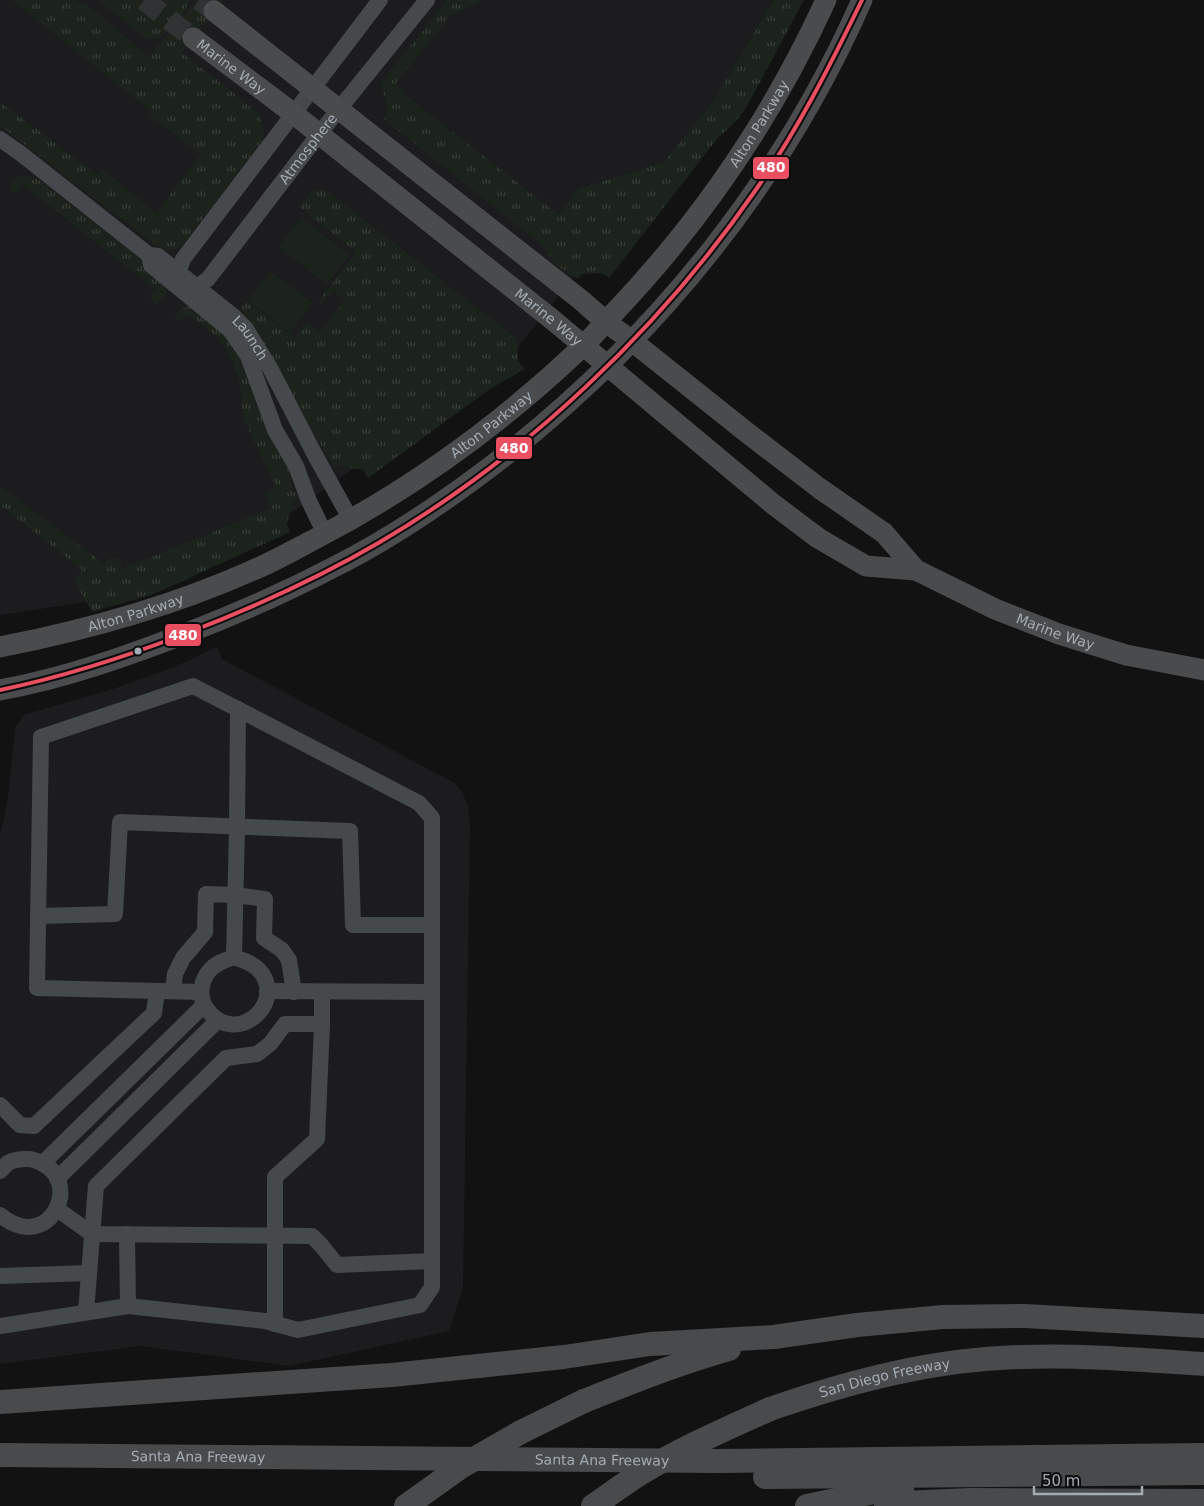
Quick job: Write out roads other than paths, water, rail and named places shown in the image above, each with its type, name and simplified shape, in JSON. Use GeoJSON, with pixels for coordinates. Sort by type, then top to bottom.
{"type":"FeatureCollection","features":[{"type":"Feature","properties":{"kind":"highway"},"geometry":{"type":"LineString","coordinates":[[0,1402],[392,1375],[564,1357],[650,1344],[774,1337],[857,1325],[943,1317],[1025,1316],[1204,1326]]}},
{"type":"Feature","properties":{"kind":"highway"},"geometry":{"type":"LineString","coordinates":[[406,1506],[462,1466],[521,1432],[584,1401],[693,1359],[774,1337]]}},
{"type":"Feature","properties":{"kind":"highway","name":"San Diego Freeway"},"geometry":{"type":"LineString","coordinates":[[593,1506],[641,1474],[679,1452],[713,1434],[770,1409],[824,1390],[915,1368],[1020,1356],[1204,1364]]}},
{"type":"Feature","properties":{"kind":"highway","name":"Santa Ana Freeway"},"geometry":{"type":"LineString","coordinates":[[0,1455],[690,1461],[1204,1455]]}},
{"type":"Feature","properties":{"kind":"highway"},"geometry":{"type":"LineString","coordinates":[[690,1461],[719,1477],[1204,1473]]}},
{"type":"Feature","properties":{"kind":"highway"},"geometry":{"type":"LineString","coordinates":[[807,1506],[879,1491],[947,1485],[1204,1486]]}},
{"type":"Feature","properties":{"kind":"highway"},"geometry":{"type":"LineString","coordinates":[[886,1506],[902,1503],[970,1500],[1204,1501]]}},
{"type":"Feature","properties":{"kind":"main road","name":"Alton Parkway"},"geometry":{"type":"LineString","coordinates":[[0,647],[96,626],[169,603],[252,571],[351,520],[403,489],[467,445],[528,396],[583,346],[676,243],[731,169],[771,106],[826,0]]}},
{"type":"Feature","properties":{"kind":"main road"},"geometry":{"type":"LineString","coordinates":[[0,690],[22,686],[87,668],[151,647],[251,607],[335,567],[404,527],[472,481],[548,421],[571,402],[632,341],[675,294],[726,232],[763,179],[803,116],[836,56],[862,0]]}},
{"type":"Feature","properties":{"kind":"main road","name":"Marine Way"},"geometry":{"type":"LineString","coordinates":[[214,11],[775,454],[819,488],[884,533],[916,570],[994,610],[1059,634],[1126,655],[1204,670]]}},
{"type":"Feature","properties":{"kind":"main road","name":"Marine Way"},"geometry":{"type":"LineString","coordinates":[[193,38],[320,134],[554,322],[773,504],[818,538],[866,566],[916,570]]}},
{"type":"Feature","properties":{"kind":"street"},"geometry":{"type":"LineString","coordinates":[[176,278],[183,259],[380,0]]}},
{"type":"Feature","properties":{"kind":"street","name":"Atmosphere"},"geometry":{"type":"LineString","coordinates":[[192,290],[208,279],[339,109],[427,0]]}},
{"type":"Feature","properties":{"kind":"street","name":"Launch"},"geometry":{"type":"LineString","coordinates":[[0,139],[149,255],[151,265],[176,278],[232,315],[246,329],[270,368],[351,520]]}},
{"type":"Feature","properties":{"kind":"street","name":"Launch"},"geometry":{"type":"LineString","coordinates":[[192,290],[230,330],[248,356],[275,430],[296,466],[309,501],[325,534]]}},
{"type":"Feature","properties":{"kind":"street"},"geometry":{"type":"LineString","coordinates":[[296,466],[315,455]]}},
{"type":"Feature","properties":{"kind":"street"},"geometry":{"type":"LineString","coordinates":[[0,1326],[128,1306],[265,1321],[298,1330],[420,1304],[432,1287],[432,818],[419,803],[193,686],[41,738],[37,988],[165,991],[202,999]]}},
{"type":"Feature","properties":{"kind":"street"},"geometry":{"type":"LineString","coordinates":[[234,957],[238,709]]}},
{"type":"Feature","properties":{"kind":"street"},"geometry":{"type":"LineString","coordinates":[[38,916],[116,914],[120,822],[350,831],[353,925],[432,925]]}},
{"type":"Feature","properties":{"kind":"street"},"geometry":{"type":"LineString","coordinates":[[0,1105],[20,1125],[34,1126],[154,1013],[183,958],[205,932],[206,894],[235,895],[264,900],[264,938],[282,950],[289,960],[294,992]]}},
{"type":"Feature","properties":{"kind":"street"},"geometry":{"type":"LineString","coordinates":[[234,957],[247,961],[257,968],[265,979],[267,991],[265,1004],[258,1015],[247,1022],[234,1025],[222,1022],[211,1015],[202,999],[204,980],[211,969],[234,957]]}},
{"type":"Feature","properties":{"kind":"street"},"geometry":{"type":"LineString","coordinates":[[267,991],[432,992]]}},
{"type":"Feature","properties":{"kind":"street"},"geometry":{"type":"LineString","coordinates":[[275,1324],[274,1177],[317,1139],[322,992]]}},
{"type":"Feature","properties":{"kind":"street"},"geometry":{"type":"LineString","coordinates":[[43,1163],[202,999]]}},
{"type":"Feature","properties":{"kind":"street"},"geometry":{"type":"LineString","coordinates":[[57,1179],[218,1020]]}},
{"type":"Feature","properties":{"kind":"street"},"geometry":{"type":"LineString","coordinates":[[86,1312],[96,1186],[226,1058],[257,1054],[270,1044],[285,1024],[322,1024]]}},
{"type":"Feature","properties":{"kind":"street"},"geometry":{"type":"LineString","coordinates":[[0,1171],[9,1162],[16,1160],[30,1159],[43,1163],[53,1171],[60,1183],[61,1197],[57,1209],[49,1220],[37,1226],[23,1228],[10,1224],[0,1215]]}},
{"type":"Feature","properties":{"kind":"street"},"geometry":{"type":"LineString","coordinates":[[57,1209],[92,1234],[312,1236],[337,1264],[432,1261]]}},
{"type":"Feature","properties":{"kind":"street"},"geometry":{"type":"LineString","coordinates":[[127,1234],[128,1306]]}},
{"type":"Feature","properties":{"kind":"street"},"geometry":{"type":"LineString","coordinates":[[0,1276],[89,1273]]}},
{"type":"Feature","properties":{"kind":"tunnel"},"geometry":{"type":"LineString","coordinates":[[144,0],[193,38]]}},
{"type":"Feature","properties":{"kind":"tunnel"},"geometry":{"type":"LineString","coordinates":[[199,0],[214,11]]}}]}
